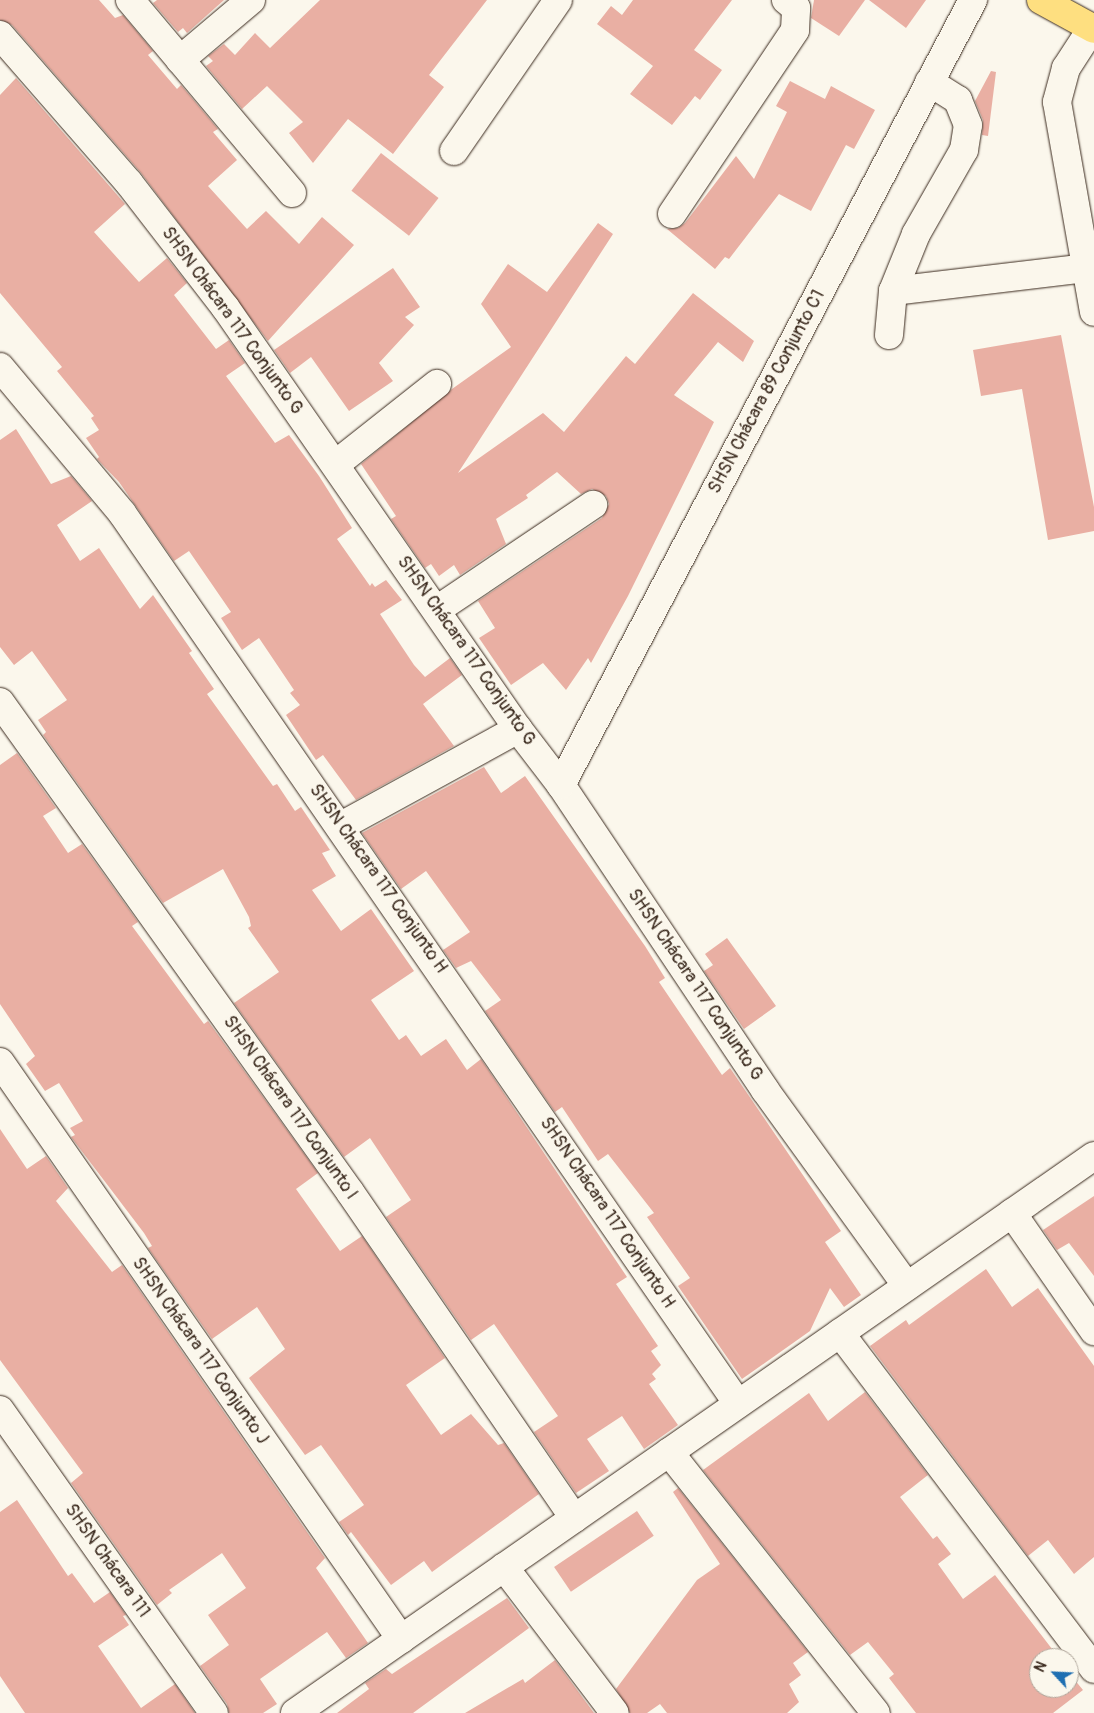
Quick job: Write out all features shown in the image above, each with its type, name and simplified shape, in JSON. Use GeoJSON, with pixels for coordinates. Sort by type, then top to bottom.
{"type":"FeatureCollection","features":[{"type":"Feature","properties":{"kind":"main road"},"geometry":{"type":"LineString","coordinates":[[1041,0],[1093,29]]}},
{"type":"Feature","properties":{"kind":"street"},"geometry":{"type":"LineString","coordinates":[[130,0],[292,193]]}},
{"type":"Feature","properties":{"kind":"street"},"geometry":{"type":"LineString","coordinates":[[180,60],[250,0]]}},
{"type":"Feature","properties":{"kind":"street"},"geometry":{"type":"LineString","coordinates":[[454,151],[558,0]]}},
{"type":"Feature","properties":{"kind":"street"},"geometry":{"type":"LineString","coordinates":[[672,214],[795,30],[796,8],[786,0]]}},
{"type":"Feature","properties":{"kind":"street","name":"SHSN Chácara 89 Conjunto C1"},"geometry":{"type":"LineString","coordinates":[[561,785],[972,0]]}},
{"type":"Feature","properties":{"kind":"street"},"geometry":{"type":"LineString","coordinates":[[1093,29],[1066,68],[1058,102],[1094,312]]}},
{"type":"Feature","properties":{"kind":"street","name":"SHSN Chácara 117 Conjunto G"},"geometry":{"type":"LineString","coordinates":[[0,35],[135,191],[225,307],[438,609],[518,729],[561,785],[765,1090],[907,1286]]}},
{"type":"Feature","properties":{"kind":"street"},"geometry":{"type":"LineString","coordinates":[[889,335],[893,291],[916,234],[964,150],[968,125],[958,100],[929,82]]}},
{"type":"Feature","properties":{"kind":"street"},"geometry":{"type":"LineString","coordinates":[[893,291],[1086,268]]}},
{"type":"Feature","properties":{"kind":"street","name":"SHSN Chácara 117 Conjunto H"},"geometry":{"type":"LineString","coordinates":[[0,368],[122,513],[342,826],[738,1404]]}},
{"type":"Feature","properties":{"kind":"street"},"geometry":{"type":"LineString","coordinates":[[336,464],[438,384]]}},
{"type":"Feature","properties":{"kind":"street"},"geometry":{"type":"LineString","coordinates":[[438,609],[592,504]]}},
{"type":"Feature","properties":{"kind":"street","name":"SHSN Chácara 117 Conjunto I"},"geometry":{"type":"LineString","coordinates":[[0,702],[350,1192],[574,1518]]}},
{"type":"Feature","properties":{"kind":"street"},"geometry":{"type":"LineString","coordinates":[[342,826],[518,729]]}},
{"type":"Feature","properties":{"kind":"street","name":"SHSN Chácara 117 Conjunto J"},"geometry":{"type":"LineString","coordinates":[[0,1062],[401,1639]]}},
{"type":"Feature","properties":{"kind":"street"},"geometry":{"type":"LineString","coordinates":[[295,1713],[1094,1156]]}},
{"type":"Feature","properties":{"kind":"street"},"geometry":{"type":"LineString","coordinates":[[1012,1213],[1094,1331]]}},
{"type":"Feature","properties":{"kind":"street"},"geometry":{"type":"LineString","coordinates":[[840,1333],[1094,1669]]}},
{"type":"Feature","properties":{"kind":"street","name":"SHSN Chácara 111"},"geometry":{"type":"LineString","coordinates":[[0,1410],[214,1713]]}},
{"type":"Feature","properties":{"kind":"street"},"geometry":{"type":"LineString","coordinates":[[669,1452],[876,1713]]}},
{"type":"Feature","properties":{"kind":"street"},"geometry":{"type":"LineString","coordinates":[[504,1567],[615,1713]]}},
{"type":"Feature","properties":{"kind":"building"},"geometry":{"type":"Polygon","coordinates":[[[0,0],[99,0],[115,18],[123,15],[153,51],[148,55],[177,89],[181,85],[218,129],[213,132],[237,160],[208,186],[247,229],[266,211],[299,244],[322,217],[354,245],[268,341],[141,173],[12,25],[0,20],[0,0]]]}},
{"type":"Feature","properties":{"kind":"building"},"geometry":{"type":"Polygon","coordinates":[[[157,0],[224,0],[187,33],[183,28],[178,32],[153,3],[157,0]]]}},
{"type":"Feature","properties":{"kind":"building"},"geometry":{"type":"Polygon","coordinates":[[[320,0],[487,0],[429,75],[444,87],[393,154],[348,119],[313,163],[289,133],[303,122],[267,86],[242,109],[206,66],[213,61],[208,56],[224,44],[235,55],[255,33],[270,48],[320,0]]]}},
{"type":"Feature","properties":{"kind":"building"},"geometry":{"type":"Polygon","coordinates":[[[633,0],[732,0],[694,50],[722,70],[700,100],[695,96],[672,125],[630,94],[653,66],[597,24],[611,6],[622,15],[633,0]]]}},
{"type":"Feature","properties":{"kind":"building"},"geometry":{"type":"Polygon","coordinates":[[[814,0],[865,0],[839,36],[811,18],[814,0]]]}},
{"type":"Feature","properties":{"kind":"building"},"geometry":{"type":"Polygon","coordinates":[[[869,0],[926,0],[906,28],[869,0]]]}},
{"type":"Feature","properties":{"kind":"building"},"geometry":{"type":"Polygon","coordinates":[[[991,71],[996,72],[988,136],[982,135],[983,120],[975,101],[991,71]]]}},
{"type":"Feature","properties":{"kind":"building"},"geometry":{"type":"Polygon","coordinates":[[[16,78],[125,204],[94,232],[139,282],[167,258],[187,283],[174,295],[216,349],[229,340],[245,363],[226,376],[275,443],[289,435],[319,476],[352,528],[337,539],[370,586],[372,583],[375,587],[386,580],[402,600],[380,614],[414,665],[425,677],[450,658],[462,675],[423,704],[454,746],[356,800],[323,755],[316,760],[286,715],[300,705],[290,693],[294,690],[259,638],[242,650],[221,618],[231,612],[189,551],[174,561],[119,482],[97,459],[99,457],[86,438],[99,430],[91,418],[94,416],[57,371],[62,367],[0,293],[0,95],[16,78]]]}},
{"type":"Feature","properties":{"kind":"building"},"geometry":{"type":"Polygon","coordinates":[[[790,81],[825,99],[831,86],[875,110],[854,149],[846,145],[811,211],[779,194],[729,259],[725,257],[715,269],[667,229],[678,228],[685,223],[736,156],[754,179],[787,112],[776,106],[790,81]]]}},
{"type":"Feature","properties":{"kind":"building"},"geometry":{"type":"Polygon","coordinates":[[[381,153],[439,198],[409,236],[351,191],[381,153]]]}},
{"type":"Feature","properties":{"kind":"building"},"geometry":{"type":"Polygon","coordinates":[[[598,223],[613,234],[458,473],[543,413],[564,432],[626,356],[635,364],[693,293],[754,341],[743,362],[718,342],[674,395],[714,422],[628,596],[591,663],[588,658],[566,690],[543,663],[511,685],[479,638],[495,628],[478,601],[602,518],[609,504],[606,496],[592,489],[581,494],[557,472],[526,495],[528,498],[496,519],[506,544],[460,575],[454,565],[439,576],[431,564],[425,568],[391,519],[396,516],[361,464],[452,389],[511,347],[481,304],[508,264],[547,292],[598,223]]]}},
{"type":"Feature","properties":{"kind":"building"},"geometry":{"type":"Polygon","coordinates":[[[393,268],[420,307],[405,317],[414,325],[379,363],[393,381],[349,411],[311,357],[290,373],[274,350],[393,268]]]}},
{"type":"Feature","properties":{"kind":"building"},"geometry":{"type":"Polygon","coordinates":[[[1061,335],[1094,507],[1094,531],[1048,540],[1022,389],[981,396],[973,350],[1061,335]]]}},
{"type":"Feature","properties":{"kind":"building"},"geometry":{"type":"Polygon","coordinates":[[[16,429],[51,484],[71,476],[92,501],[57,525],[80,561],[99,548],[140,609],[153,595],[192,651],[189,653],[214,689],[207,694],[273,786],[277,784],[295,811],[301,807],[330,850],[322,853],[336,876],[312,890],[341,931],[371,909],[414,971],[371,1000],[399,1040],[406,1035],[421,1056],[446,1039],[467,1070],[481,1059],[627,1277],[616,1284],[658,1346],[651,1351],[661,1365],[652,1374],[656,1379],[649,1384],[678,1425],[644,1449],[622,1416],[587,1439],[609,1471],[576,1493],[534,1432],[558,1416],[494,1324],[471,1340],[386,1217],[411,1200],[370,1138],[344,1157],[234,1003],[279,972],[248,928],[251,926],[249,917],[223,869],[163,903],[43,735],[46,732],[38,720],[67,700],[32,651],[14,665],[0,647],[0,440],[16,429]]]}},
{"type":"Feature","properties":{"kind":"building"},"geometry":{"type":"Polygon","coordinates":[[[17,753],[56,808],[43,816],[68,853],[82,844],[138,922],[132,926],[204,1024],[208,1021],[318,1173],[296,1189],[340,1251],[362,1236],[445,1358],[406,1385],[441,1435],[471,1414],[498,1445],[504,1443],[539,1494],[432,1572],[424,1561],[391,1585],[351,1532],[348,1535],[339,1522],[364,1505],[321,1445],[305,1455],[249,1378],[285,1349],[257,1307],[212,1339],[148,1248],[152,1246],[144,1233],[71,1137],[75,1135],[70,1128],[83,1121],[59,1083],[45,1091],[26,1064],[35,1056],[0,1004],[0,765],[17,753]]]}},
{"type":"Feature","properties":{"kind":"building"},"geometry":{"type":"Polygon","coordinates":[[[484,767],[501,793],[525,776],[645,946],[665,978],[659,982],[722,1075],[730,1068],[841,1231],[825,1242],[861,1295],[844,1307],[830,1288],[810,1331],[742,1379],[678,1286],[690,1278],[647,1217],[654,1213],[608,1154],[598,1161],[562,1107],[555,1112],[485,1011],[501,1000],[471,961],[456,968],[443,950],[470,932],[426,871],[401,889],[362,833],[484,767]]]}},
{"type":"Feature","properties":{"kind":"building"},"geometry":{"type":"Polygon","coordinates":[[[727,938],[776,1006],[744,1029],[704,971],[713,965],[705,954],[727,938]]]}},
{"type":"Feature","properties":{"kind":"building"},"geometry":{"type":"Polygon","coordinates":[[[0,1129],[27,1169],[46,1156],[68,1188],[56,1201],[112,1272],[122,1265],[325,1558],[316,1568],[368,1643],[346,1658],[327,1632],[260,1679],[277,1704],[263,1713],[229,1713],[227,1704],[200,1666],[229,1645],[208,1615],[246,1588],[222,1553],[169,1590],[172,1593],[157,1605],[71,1483],[83,1473],[0,1360],[0,1129]]]}},
{"type":"Feature","properties":{"kind":"building"},"geometry":{"type":"Polygon","coordinates":[[[1094,1196],[1094,1276],[1069,1243],[1057,1250],[1043,1230],[1094,1196]]]}},
{"type":"Feature","properties":{"kind":"building"},"geometry":{"type":"Polygon","coordinates":[[[986,1269],[1012,1307],[1038,1288],[1094,1366],[1094,1557],[1074,1574],[1048,1540],[1028,1556],[870,1346],[906,1320],[909,1325],[986,1269]]]}},
{"type":"Feature","properties":{"kind":"building"},"geometry":{"type":"Polygon","coordinates":[[[865,1392],[928,1475],[900,1497],[933,1539],[937,1536],[951,1554],[938,1564],[963,1599],[995,1575],[1051,1648],[1029,1648],[1029,1698],[1073,1698],[1053,1713],[916,1713],[889,1678],[894,1674],[868,1642],[850,1655],[703,1470],[809,1393],[828,1421],[865,1392]]]}},
{"type":"Feature","properties":{"kind":"building"},"geometry":{"type":"Polygon","coordinates":[[[678,1488],[808,1652],[793,1663],[801,1675],[789,1684],[799,1702],[787,1713],[667,1713],[660,1704],[647,1713],[630,1713],[616,1689],[697,1580],[720,1564],[673,1492],[678,1488]]]}},
{"type":"Feature","properties":{"kind":"building"},"geometry":{"type":"Polygon","coordinates":[[[17,1500],[68,1576],[72,1573],[94,1603],[110,1592],[126,1615],[123,1616],[129,1625],[98,1646],[141,1708],[175,1684],[195,1713],[25,1713],[0,1676],[0,1512],[17,1500]]]}},
{"type":"Feature","properties":{"kind":"building"},"geometry":{"type":"Polygon","coordinates":[[[637,1511],[654,1536],[571,1592],[554,1567],[637,1511]]]}},
{"type":"Feature","properties":{"kind":"building"},"geometry":{"type":"Polygon","coordinates":[[[507,1598],[529,1628],[413,1713],[337,1713],[369,1689],[365,1683],[386,1669],[392,1674],[507,1598]]]}},
{"type":"Feature","properties":{"kind":"building"},"geometry":{"type":"Polygon","coordinates":[[[555,1660],[594,1713],[465,1713],[523,1679],[525,1683],[555,1660]]]}},
{"type":"Feature","properties":{"kind":"building"},"geometry":{"type":"Polygon","coordinates":[[[1079,1685],[1083,1690],[1079,1693],[1079,1685]]]}}]}
